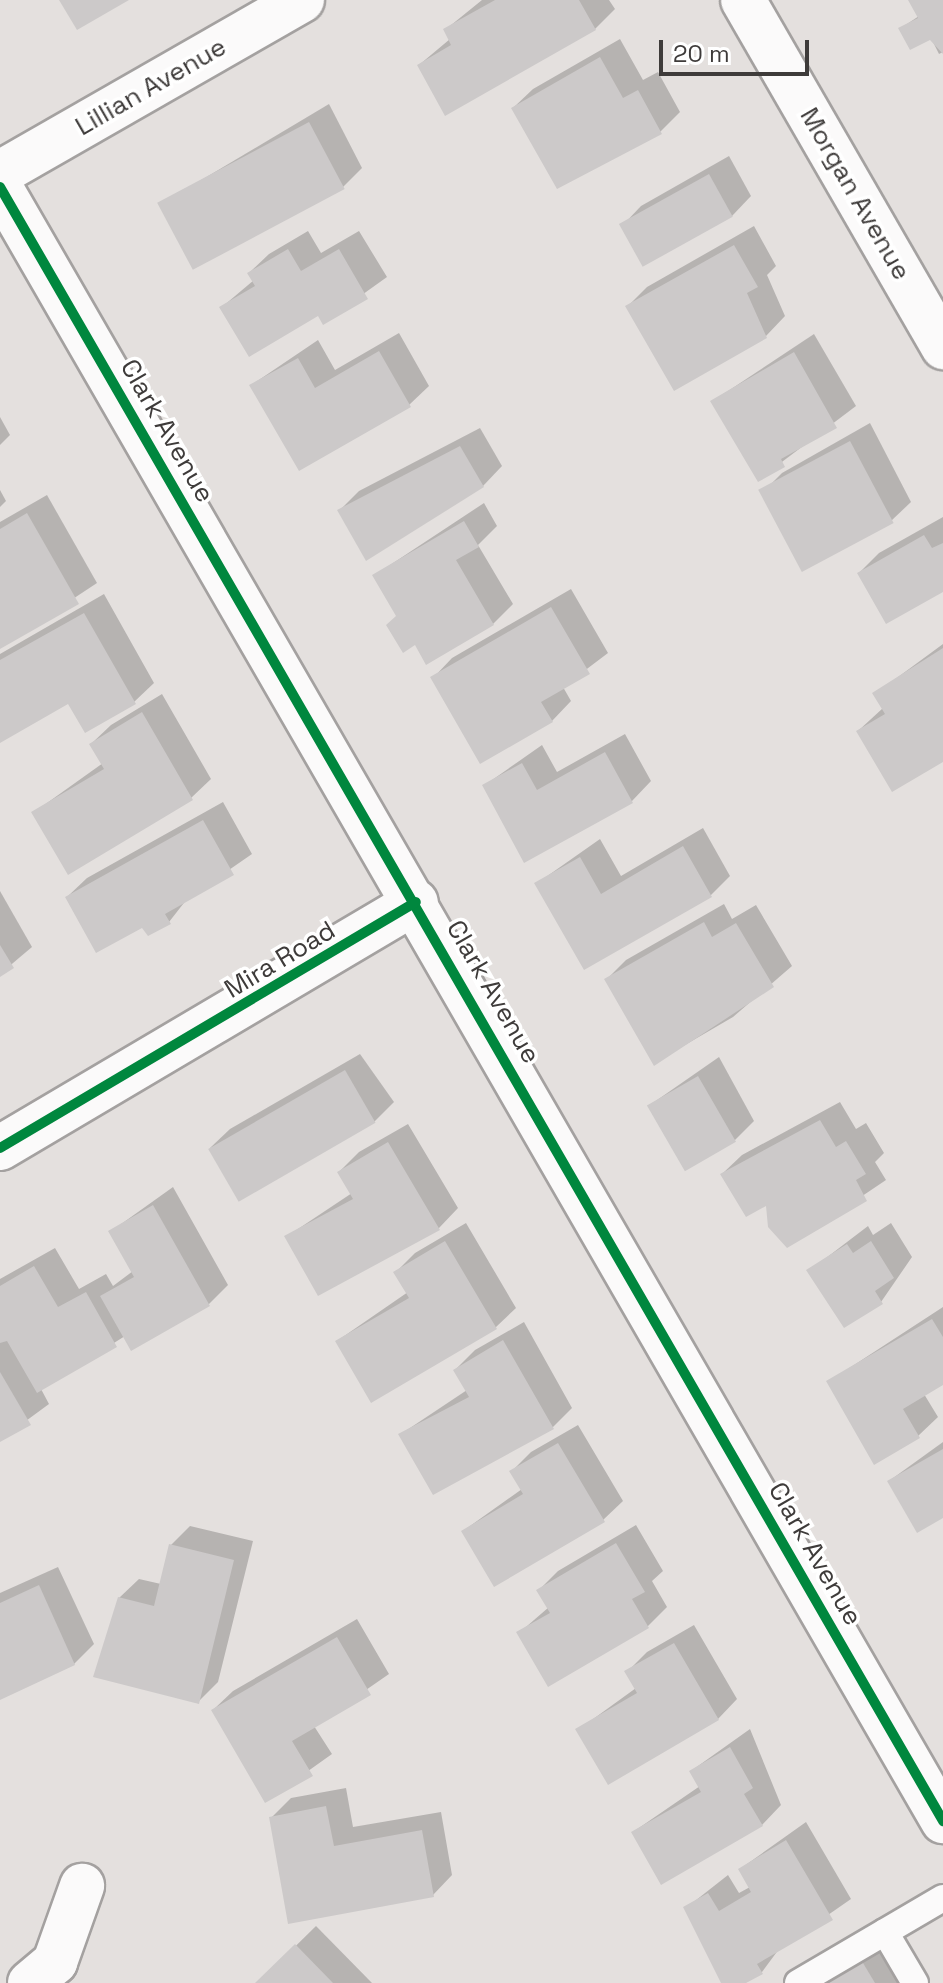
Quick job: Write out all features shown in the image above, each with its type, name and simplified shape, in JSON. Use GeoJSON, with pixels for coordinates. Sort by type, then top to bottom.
{"type":"FeatureCollection","features":[{"type":"Feature","properties":{"kind":"street","name":"Lillian Avenue"},"geometry":{"type":"LineString","coordinates":[[0,173],[302,0]]}},
{"type":"Feature","properties":{"kind":"street","name":"Morgan Avenue"},"geometry":{"type":"LineString","coordinates":[[743,0],[943,347]]}},
{"type":"Feature","properties":{"kind":"street","name":"Clark Avenue"},"geometry":{"type":"LineString","coordinates":[[0,187],[938,1800]]}},
{"type":"Feature","properties":{"kind":"street","name":"Mira Road"},"geometry":{"type":"LineString","coordinates":[[0,1148],[89,1102],[416,902]]}},
{"type":"Feature","properties":{"kind":"street"},"geometry":{"type":"LineString","coordinates":[[30,1983],[55,1962],[82,1886]]}},
{"type":"Feature","properties":{"kind":"lane"},"geometry":{"type":"LineString","coordinates":[[798,1983],[943,1898]]}},
{"type":"Feature","properties":{"kind":"lane"},"geometry":{"type":"LineString","coordinates":[[885,1932],[915,1983]]}},
{"type":"Feature","properties":{"kind":"building"},"geometry":{"type":"Polygon","coordinates":[[[59,0],[129,0],[77,30],[59,0]]]}},
{"type":"Feature","properties":{"kind":"building"},"geometry":{"type":"Polygon","coordinates":[[[495,0],[579,0],[596,30],[445,116],[417,65],[451,45],[443,29],[495,0]]]}},
{"type":"Feature","properties":{"kind":"building"},"geometry":{"type":"Polygon","coordinates":[[[908,0],[943,0],[943,54],[930,40],[910,50],[898,28],[918,18],[908,0]]]}},
{"type":"Feature","properties":{"kind":"building"},"geometry":{"type":"Polygon","coordinates":[[[600,57],[623,98],[638,90],[662,134],[557,189],[511,108],[600,57]]]}},
{"type":"Feature","properties":{"kind":"building"},"geometry":{"type":"Polygon","coordinates":[[[309,122],[345,189],[193,270],[157,203],[309,122]]]}},
{"type":"Feature","properties":{"kind":"building"},"geometry":{"type":"Polygon","coordinates":[[[709,174],[733,217],[643,267],[619,224],[709,174]]]}},
{"type":"Feature","properties":{"kind":"building"},"geometry":{"type":"Polygon","coordinates":[[[734,245],[758,287],[747,293],[767,338],[674,391],[625,306],[734,245]]]}},
{"type":"Feature","properties":{"kind":"building"},"geometry":{"type":"Polygon","coordinates":[[[288,249],[301,271],[339,249],[368,299],[323,325],[318,316],[249,357],[219,307],[255,286],[247,273],[288,249]]]}},
{"type":"Feature","properties":{"kind":"building"},"geometry":{"type":"Polygon","coordinates":[[[379,351],[411,407],[299,471],[249,385],[298,358],[315,388],[379,351]]]}},
{"type":"Feature","properties":{"kind":"building"},"geometry":{"type":"Polygon","coordinates":[[[794,352],[837,428],[781,459],[785,467],[758,482],[710,401],[794,352]]]}},
{"type":"Feature","properties":{"kind":"building"},"geometry":{"type":"Polygon","coordinates":[[[850,441],[894,523],[802,572],[758,490],[850,441]]]}},
{"type":"Feature","properties":{"kind":"building"},"geometry":{"type":"Polygon","coordinates":[[[460,446],[484,487],[366,561],[337,510],[460,446]]]}},
{"type":"Feature","properties":{"kind":"building"},"geometry":{"type":"Polygon","coordinates":[[[27,513],[79,604],[0,649],[0,529],[27,513]]]}},
{"type":"Feature","properties":{"kind":"building"},"geometry":{"type":"Polygon","coordinates":[[[464,521],[479,547],[456,560],[494,625],[426,665],[415,645],[403,653],[386,625],[396,616],[372,575],[464,521]]]}},
{"type":"Feature","properties":{"kind":"building"},"geometry":{"type":"Polygon","coordinates":[[[924,535],[932,548],[943,543],[943,592],[886,624],[857,573],[924,535]]]}},
{"type":"Feature","properties":{"kind":"building"},"geometry":{"type":"Polygon","coordinates":[[[551,607],[590,674],[541,702],[553,722],[480,764],[430,677],[551,607]]]}},
{"type":"Feature","properties":{"kind":"building"},"geometry":{"type":"Polygon","coordinates":[[[84,613],[136,704],[85,733],[68,704],[0,743],[0,660],[84,613]]]}},
{"type":"Feature","properties":{"kind":"building"},"geometry":{"type":"Polygon","coordinates":[[[943,648],[943,762],[892,792],[856,731],[885,714],[872,693],[943,648]]]}},
{"type":"Feature","properties":{"kind":"building"},"geometry":{"type":"Polygon","coordinates":[[[142,712],[193,800],[68,875],[31,812],[104,769],[89,744],[142,712]]]}},
{"type":"Feature","properties":{"kind":"building"},"geometry":{"type":"Polygon","coordinates":[[[605,752],[633,803],[524,863],[482,785],[522,763],[537,790],[605,752]]]}},
{"type":"Feature","properties":{"kind":"building"},"geometry":{"type":"Polygon","coordinates":[[[203,820],[234,875],[165,914],[171,924],[148,936],[142,928],[96,953],[65,897],[203,820]]]}},
{"type":"Feature","properties":{"kind":"building"},"geometry":{"type":"Polygon","coordinates":[[[683,846],[712,897],[584,970],[534,883],[580,857],[601,894],[683,846]]]}},
{"type":"Feature","properties":{"kind":"building"},"geometry":{"type":"Polygon","coordinates":[[[704,922],[712,937],[736,923],[774,987],[654,1066],[604,979],[704,922]]]}},
{"type":"Feature","properties":{"kind":"building"},"geometry":{"type":"Polygon","coordinates":[[[0,945],[14,968],[0,977],[0,945]]]}},
{"type":"Feature","properties":{"kind":"building"},"geometry":{"type":"Polygon","coordinates":[[[345,1070],[376,1123],[239,1202],[208,1149],[345,1070]]]}},
{"type":"Feature","properties":{"kind":"building"},"geometry":{"type":"Polygon","coordinates":[[[698,1076],[736,1142],[685,1171],[647,1106],[698,1076]]]}},
{"type":"Feature","properties":{"kind":"building"},"geometry":{"type":"Polygon","coordinates":[[[820,1120],[836,1147],[846,1141],[866,1174],[856,1180],[867,1201],[787,1248],[768,1227],[766,1206],[746,1217],[720,1174],[820,1120]]]}},
{"type":"Feature","properties":{"kind":"building"},"geometry":{"type":"Polygon","coordinates":[[[388,1142],[440,1230],[318,1296],[284,1236],[353,1199],[337,1172],[388,1142]]]}},
{"type":"Feature","properties":{"kind":"building"},"geometry":{"type":"Polygon","coordinates":[[[153,1205],[210,1306],[131,1351],[100,1296],[134,1277],[108,1231],[153,1205]]]}},
{"type":"Feature","properties":{"kind":"building"},"geometry":{"type":"Polygon","coordinates":[[[445,1241],[497,1329],[371,1403],[335,1341],[409,1298],[393,1272],[445,1241]]]}},
{"type":"Feature","properties":{"kind":"building"},"geometry":{"type":"Polygon","coordinates":[[[871,1241],[894,1278],[875,1291],[883,1304],[844,1328],[806,1270],[847,1244],[853,1253],[871,1241]]]}},
{"type":"Feature","properties":{"kind":"building"},"geometry":{"type":"Polygon","coordinates":[[[34,1266],[58,1307],[86,1292],[117,1347],[37,1393],[7,1341],[0,1343],[0,1286],[34,1266]]]}},
{"type":"Feature","properties":{"kind":"building"},"geometry":{"type":"Polygon","coordinates":[[[932,1319],[943,1337],[943,1385],[903,1409],[920,1438],[874,1465],[826,1381],[932,1319]]]}},
{"type":"Feature","properties":{"kind":"building"},"geometry":{"type":"Polygon","coordinates":[[[503,1340],[554,1429],[433,1495],[398,1434],[469,1397],[453,1370],[503,1340]]]}},
{"type":"Feature","properties":{"kind":"building"},"geometry":{"type":"Polygon","coordinates":[[[0,1372],[31,1425],[0,1442],[0,1372]]]}},
{"type":"Feature","properties":{"kind":"building"},"geometry":{"type":"Polygon","coordinates":[[[558,1443],[605,1522],[494,1587],[461,1531],[523,1494],[509,1471],[558,1443]]]}},
{"type":"Feature","properties":{"kind":"building"},"geometry":{"type":"Polygon","coordinates":[[[943,1449],[943,1518],[917,1533],[887,1481],[943,1449]]]}},
{"type":"Feature","properties":{"kind":"building"},"geometry":{"type":"Polygon","coordinates":[[[616,1543],[645,1592],[632,1599],[649,1628],[548,1687],[516,1632],[550,1613],[536,1590],[616,1543]]]}},
{"type":"Feature","properties":{"kind":"building"},"geometry":{"type":"Polygon","coordinates":[[[169,1544],[234,1560],[199,1704],[93,1677],[118,1597],[154,1606],[169,1544]]]}},
{"type":"Feature","properties":{"kind":"building"},"geometry":{"type":"Polygon","coordinates":[[[39,1585],[75,1665],[0,1700],[0,1603],[39,1585]]]}},
{"type":"Feature","properties":{"kind":"building"},"geometry":{"type":"Polygon","coordinates":[[[337,1637],[371,1695],[292,1741],[313,1776],[265,1803],[211,1710],[337,1637]]]}},
{"type":"Feature","properties":{"kind":"building"},"geometry":{"type":"Polygon","coordinates":[[[674,1643],[719,1720],[608,1785],[575,1729],[637,1693],[624,1671],[674,1643]]]}},
{"type":"Feature","properties":{"kind":"building"},"geometry":{"type":"Polygon","coordinates":[[[730,1747],[753,1788],[744,1794],[763,1826],[661,1885],[631,1832],[701,1792],[689,1771],[730,1747]]]}},
{"type":"Feature","properties":{"kind":"building"},"geometry":{"type":"Polygon","coordinates":[[[326,1806],[334,1846],[422,1830],[434,1897],[288,1924],[269,1817],[326,1806]]]}},
{"type":"Feature","properties":{"kind":"building"},"geometry":{"type":"Polygon","coordinates":[[[786,1840],[833,1920],[757,1964],[763,1974],[746,1983],[721,1983],[683,1907],[708,1893],[719,1911],[751,1892],[738,1869],[786,1840]]]}},
{"type":"Feature","properties":{"kind":"building"},"geometry":{"type":"Polygon","coordinates":[[[295,1944],[333,1983],[255,1983],[295,1944]]]}},
{"type":"Feature","properties":{"kind":"building"},"geometry":{"type":"Polygon","coordinates":[[[860,1958],[875,1983],[818,1983],[860,1958]]]}},
{"type":"Feature","properties":{"kind":"cycle path"},"geometry":{"type":"LineString","coordinates":[[0,187],[943,1821]]}},
{"type":"Feature","properties":{"kind":"cycle path"},"geometry":{"type":"LineString","coordinates":[[0,1148],[416,902]]}}]}
